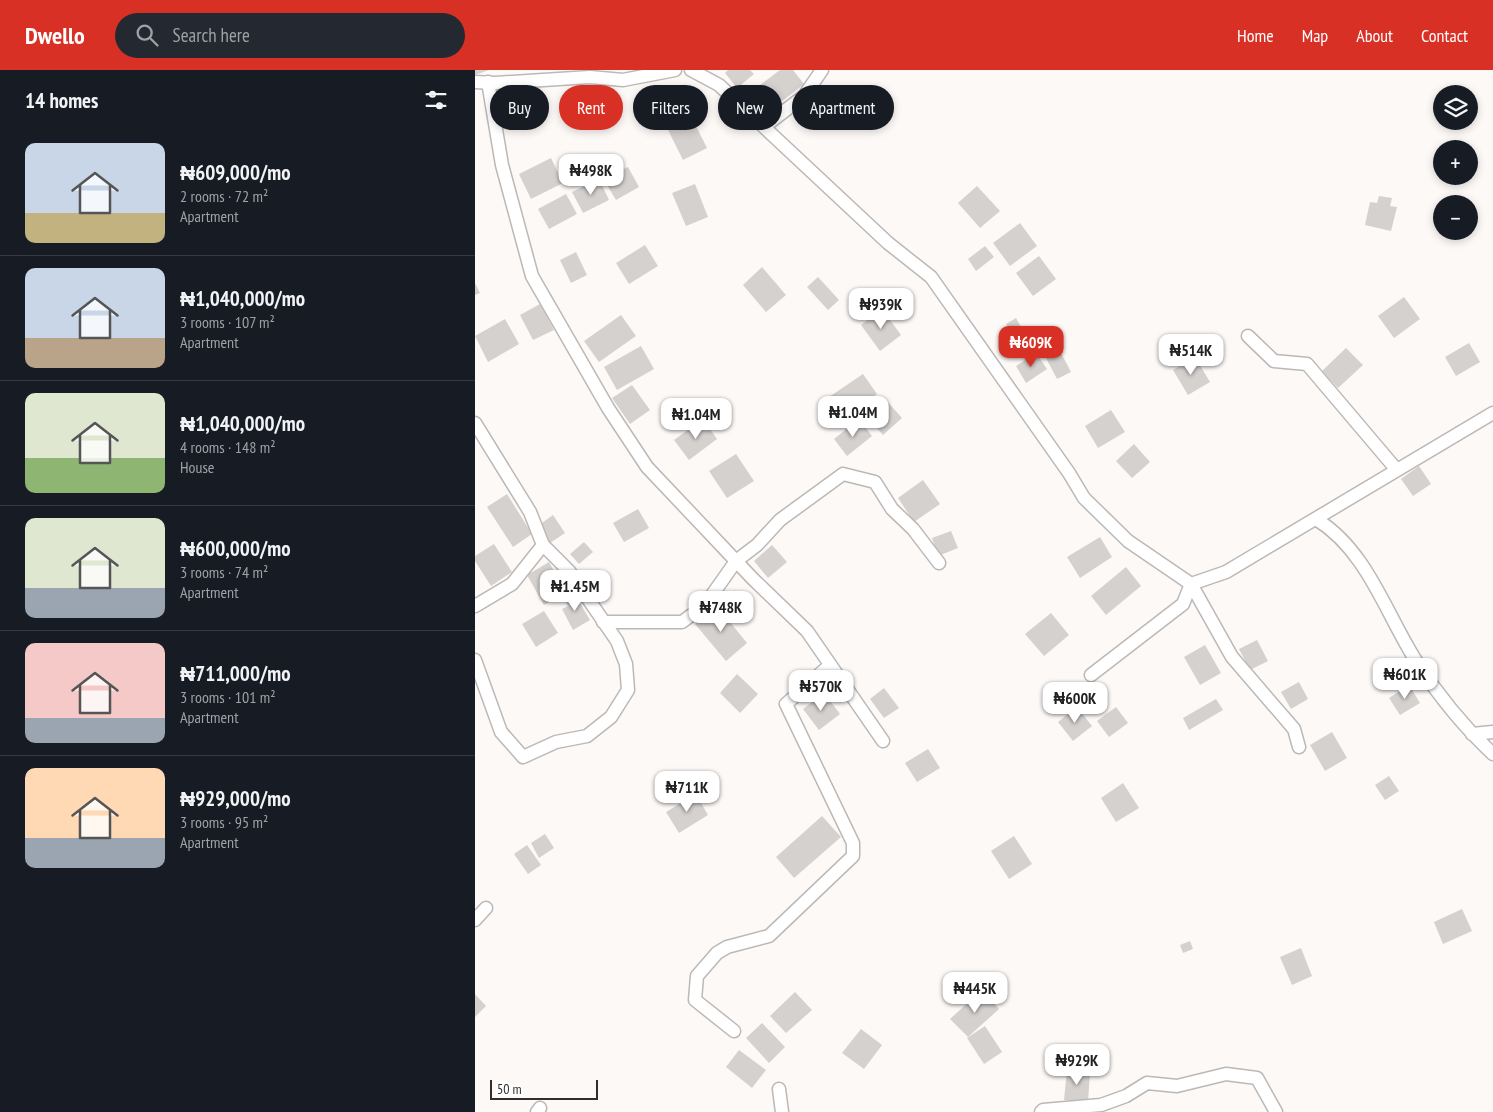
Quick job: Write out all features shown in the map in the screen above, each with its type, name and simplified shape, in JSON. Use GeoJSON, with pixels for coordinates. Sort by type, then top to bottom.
{"type":"FeatureCollection","features":[{"type":"Feature","properties":{"kind":"street"},"geometry":{"type":"LineString","coordinates":[[675,70],[655,72],[623,80],[590,77],[481,82],[533,276],[608,408],[647,467],[736,561],[807,631],[883,741]]}},
{"type":"Feature","properties":{"kind":"street"},"geometry":{"type":"LineString","coordinates":[[691,70],[718,85]]}},
{"type":"Feature","properties":{"kind":"street"},"geometry":{"type":"LineString","coordinates":[[782,113],[803,96],[822,70]]}},
{"type":"Feature","properties":{"kind":"street"},"geometry":{"type":"LineString","coordinates":[[769,130],[888,243],[931,277],[1069,473],[1084,498],[1128,541],[1191,584],[1232,657],[1294,729],[1299,747]]}},
{"type":"Feature","properties":{"kind":"street"},"geometry":{"type":"LineString","coordinates":[[1248,336],[1274,361],[1307,364],[1397,469]]}},
{"type":"Feature","properties":{"kind":"street"},"geometry":{"type":"LineString","coordinates":[[1091,675],[1183,604],[1191,584],[1226,572],[1493,413]]}},
{"type":"Feature","properties":{"kind":"street"},"geometry":{"type":"LineString","coordinates":[[475,423],[530,512],[543,545],[569,571],[617,641],[623,656],[628,690],[611,717],[587,736],[556,742],[523,757],[501,732],[475,660]]}},
{"type":"Feature","properties":{"kind":"street"},"geometry":{"type":"LineString","coordinates":[[603,622],[682,622],[705,604],[736,561],[757,545],[780,520],[843,474],[875,482],[892,509],[913,529],[939,563]]}},
{"type":"Feature","properties":{"kind":"street"},"geometry":{"type":"LineString","coordinates":[[1317,519],[1331,528],[1349,546],[1418,664],[1472,734],[1493,754]]}},
{"type":"Feature","properties":{"kind":"street"},"geometry":{"type":"LineString","coordinates":[[475,606],[512,584],[543,545]]}},
{"type":"Feature","properties":{"kind":"street"},"geometry":{"type":"LineString","coordinates":[[734,1031],[695,1000],[697,976],[717,953],[727,947],[769,936],[853,856],[853,843],[786,704],[831,665]]}},
{"type":"Feature","properties":{"kind":"street"},"geometry":{"type":"LineString","coordinates":[[1472,734],[1493,732]]}},
{"type":"Feature","properties":{"kind":"street"},"geometry":{"type":"LineString","coordinates":[[475,920],[486,908]]}},
{"type":"Feature","properties":{"kind":"street"},"geometry":{"type":"LineString","coordinates":[[1041,1112],[1043,1110],[1101,1105],[1126,1096],[1147,1083],[1177,1086],[1226,1074],[1257,1078],[1276,1112]]}},
{"type":"Feature","properties":{"kind":"street"},"geometry":{"type":"LineString","coordinates":[[779,1089],[782,1112]]}},
{"type":"Feature","properties":{"kind":"building"},"geometry":{"type":"Polygon","coordinates":[[[475,70],[489,70],[475,75],[475,70]]]}},
{"type":"Feature","properties":{"kind":"building"},"geometry":{"type":"Polygon","coordinates":[[[728,70],[750,70],[754,74],[741,85],[735,85],[725,73],[728,70]]]}},
{"type":"Feature","properties":{"kind":"building"},"geometry":{"type":"Polygon","coordinates":[[[780,70],[793,70],[804,84],[792,85],[792,93],[782,101],[782,85],[760,85],[780,70]]]}},
{"type":"Feature","properties":{"kind":"building"},"geometry":{"type":"Polygon","coordinates":[[[668,130],[698,130],[707,148],[683,160],[668,130]]]}},
{"type":"Feature","properties":{"kind":"building"},"geometry":{"type":"Polygon","coordinates":[[[551,158],[563,183],[531,199],[519,174],[551,158]]]}},
{"type":"Feature","properties":{"kind":"building"},"geometry":{"type":"Polygon","coordinates":[[[628,167],[639,187],[616,200],[604,180],[628,167]]]}},
{"type":"Feature","properties":{"kind":"building"},"geometry":{"type":"Polygon","coordinates":[[[599,179],[609,200],[583,213],[572,192],[599,179]]]}},
{"type":"Feature","properties":{"kind":"building"},"geometry":{"type":"Polygon","coordinates":[[[695,184],[708,217],[686,226],[672,193],[695,184]]]}},
{"type":"Feature","properties":{"kind":"building"},"geometry":{"type":"Polygon","coordinates":[[[977,186],[1000,211],[980,228],[958,203],[977,186]]]}},
{"type":"Feature","properties":{"kind":"building"},"geometry":{"type":"Polygon","coordinates":[[[566,194],[577,214],[549,229],[538,209],[566,194]]]}},
{"type":"Feature","properties":{"kind":"building"},"geometry":{"type":"Polygon","coordinates":[[[1379,196],[1392,198],[1390,206],[1397,207],[1391,231],[1365,225],[1370,202],[1377,203],[1379,196]]]}},
{"type":"Feature","properties":{"kind":"building"},"geometry":{"type":"Polygon","coordinates":[[[1020,223],[1037,246],[1010,266],[993,243],[1020,223]]]}},
{"type":"Feature","properties":{"kind":"building"},"geometry":{"type":"Polygon","coordinates":[[[645,245],[658,266],[629,284],[616,263],[645,245]]]}},
{"type":"Feature","properties":{"kind":"building"},"geometry":{"type":"Polygon","coordinates":[[[985,246],[994,257],[976,271],[968,259],[985,246]]]}},
{"type":"Feature","properties":{"kind":"building"},"geometry":{"type":"Polygon","coordinates":[[[576,252],[587,275],[571,283],[560,260],[576,252]]]}},
{"type":"Feature","properties":{"kind":"building"},"geometry":{"type":"Polygon","coordinates":[[[1039,256],[1056,279],[1033,296],[1016,273],[1039,256]]]}},
{"type":"Feature","properties":{"kind":"building"},"geometry":{"type":"Polygon","coordinates":[[[762,267],[786,295],[766,312],[743,285],[762,267]]]}},
{"type":"Feature","properties":{"kind":"building"},"geometry":{"type":"Polygon","coordinates":[[[818,277],[839,300],[828,310],[807,287],[818,277]]]}},
{"type":"Feature","properties":{"kind":"building"},"geometry":{"type":"Polygon","coordinates":[[[475,283],[480,293],[475,295],[475,283]]]}},
{"type":"Feature","properties":{"kind":"building"},"geometry":{"type":"Polygon","coordinates":[[[1404,297],[1420,319],[1394,338],[1378,316],[1404,297]]]}},
{"type":"Feature","properties":{"kind":"building"},"geometry":{"type":"Polygon","coordinates":[[[540,304],[554,330],[533,340],[520,315],[540,304]]]}},
{"type":"Feature","properties":{"kind":"building"},"geometry":{"type":"Polygon","coordinates":[[[882,309],[901,335],[880,351],[861,325],[882,309]]]}},
{"type":"Feature","properties":{"kind":"building"},"geometry":{"type":"Polygon","coordinates":[[[621,315],[636,336],[599,362],[584,341],[621,315]]]}},
{"type":"Feature","properties":{"kind":"building"},"geometry":{"type":"Polygon","coordinates":[[[1016,318],[1029,341],[1020,346],[1006,324],[1016,318]]]}},
{"type":"Feature","properties":{"kind":"building"},"geometry":{"type":"Polygon","coordinates":[[[505,319],[519,344],[488,362],[475,336],[505,319]]]}},
{"type":"Feature","properties":{"kind":"building"},"geometry":{"type":"Polygon","coordinates":[[[1469,343],[1480,362],[1456,376],[1445,357],[1469,343]]]}},
{"type":"Feature","properties":{"kind":"building"},"geometry":{"type":"Polygon","coordinates":[[[641,346],[654,369],[617,390],[604,367],[641,346]]]}},
{"type":"Feature","properties":{"kind":"building"},"geometry":{"type":"Polygon","coordinates":[[[1346,348],[1363,365],[1338,388],[1322,371],[1346,348]]]}},
{"type":"Feature","properties":{"kind":"building"},"geometry":{"type":"Polygon","coordinates":[[[1059,349],[1071,372],[1057,379],[1045,356],[1059,349]]]}},
{"type":"Feature","properties":{"kind":"building"},"geometry":{"type":"Polygon","coordinates":[[[1036,353],[1047,369],[1026,383],[1016,366],[1036,353]]]}},
{"type":"Feature","properties":{"kind":"building"},"geometry":{"type":"Polygon","coordinates":[[[1195,357],[1210,382],[1188,395],[1173,370],[1195,357]]]}},
{"type":"Feature","properties":{"kind":"building"},"geometry":{"type":"Polygon","coordinates":[[[863,374],[877,394],[843,418],[829,397],[863,374]]]}},
{"type":"Feature","properties":{"kind":"building"},"geometry":{"type":"Polygon","coordinates":[[[632,385],[650,410],[630,424],[612,398],[632,385]]]}},
{"type":"Feature","properties":{"kind":"building"},"geometry":{"type":"Polygon","coordinates":[[[883,397],[902,418],[883,435],[864,414],[883,397]]]}},
{"type":"Feature","properties":{"kind":"building"},"geometry":{"type":"Polygon","coordinates":[[[1111,410],[1125,432],[1098,448],[1085,426],[1111,410]]]}},
{"type":"Feature","properties":{"kind":"building"},"geometry":{"type":"Polygon","coordinates":[[[703,419],[717,439],[689,460],[674,440],[703,419]]]}},
{"type":"Feature","properties":{"kind":"building"},"geometry":{"type":"Polygon","coordinates":[[[859,419],[872,436],[847,456],[834,439],[859,419]]]}},
{"type":"Feature","properties":{"kind":"building"},"geometry":{"type":"Polygon","coordinates":[[[1134,444],[1150,462],[1132,478],[1116,461],[1134,444]]]}},
{"type":"Feature","properties":{"kind":"building"},"geometry":{"type":"Polygon","coordinates":[[[736,454],[754,481],[727,498],[709,471],[736,454]]]}},
{"type":"Feature","properties":{"kind":"building"},"geometry":{"type":"Polygon","coordinates":[[[1419,466],[1431,484],[1413,496],[1401,479],[1419,466]]]}},
{"type":"Feature","properties":{"kind":"building"},"geometry":{"type":"Polygon","coordinates":[[[923,480],[940,504],[914,522],[898,498],[923,480]]]}},
{"type":"Feature","properties":{"kind":"building"},"geometry":{"type":"Polygon","coordinates":[[[507,494],[532,534],[513,547],[487,507],[507,494]]]}},
{"type":"Feature","properties":{"kind":"building"},"geometry":{"type":"Polygon","coordinates":[[[638,509],[649,528],[624,542],[613,523],[638,509]]]}},
{"type":"Feature","properties":{"kind":"building"},"geometry":{"type":"Polygon","coordinates":[[[553,515],[565,533],[550,543],[539,525],[553,515]]]}},
{"type":"Feature","properties":{"kind":"building"},"geometry":{"type":"Polygon","coordinates":[[[951,531],[958,548],[938,556],[932,538],[951,531]]]}},
{"type":"Feature","properties":{"kind":"building"},"geometry":{"type":"Polygon","coordinates":[[[1100,537],[1112,557],[1080,578],[1067,557],[1100,537]]]}},
{"type":"Feature","properties":{"kind":"building"},"geometry":{"type":"Polygon","coordinates":[[[584,542],[593,552],[579,564],[570,554],[584,542]]]}},
{"type":"Feature","properties":{"kind":"building"},"geometry":{"type":"Polygon","coordinates":[[[494,544],[512,572],[491,586],[475,561],[475,556],[494,544]]]}},
{"type":"Feature","properties":{"kind":"building"},"geometry":{"type":"Polygon","coordinates":[[[772,545],[787,562],[768,578],[754,561],[772,545]]]}},
{"type":"Feature","properties":{"kind":"building"},"geometry":{"type":"Polygon","coordinates":[[[549,562],[566,593],[544,605],[527,575],[549,562]]]}},
{"type":"Feature","properties":{"kind":"building"},"geometry":{"type":"Polygon","coordinates":[[[1126,567],[1141,586],[1106,615],[1091,596],[1126,567]]]}},
{"type":"Feature","properties":{"kind":"building"},"geometry":{"type":"Polygon","coordinates":[[[574,593],[590,620],[573,630],[562,609],[568,606],[564,599],[574,593]]]}},
{"type":"Feature","properties":{"kind":"building"},"geometry":{"type":"Polygon","coordinates":[[[717,606],[747,643],[726,661],[695,624],[717,606]]]}},
{"type":"Feature","properties":{"kind":"building"},"geometry":{"type":"Polygon","coordinates":[[[544,611],[558,633],[536,647],[522,624],[544,611]]]}},
{"type":"Feature","properties":{"kind":"building"},"geometry":{"type":"Polygon","coordinates":[[[1051,613],[1069,635],[1044,656],[1025,634],[1051,613]]]}},
{"type":"Feature","properties":{"kind":"building"},"geometry":{"type":"Polygon","coordinates":[[[1257,640],[1268,661],[1250,670],[1239,649],[1257,640]]]}},
{"type":"Feature","properties":{"kind":"building"},"geometry":{"type":"Polygon","coordinates":[[[1205,645],[1221,673],[1200,685],[1184,657],[1205,645]]]}},
{"type":"Feature","properties":{"kind":"building"},"geometry":{"type":"Polygon","coordinates":[[[737,674],[758,694],[740,713],[720,693],[737,674]]]}},
{"type":"Feature","properties":{"kind":"building"},"geometry":{"type":"Polygon","coordinates":[[[1299,682],[1308,699],[1291,709],[1281,692],[1299,682]]]}},
{"type":"Feature","properties":{"kind":"building"},"geometry":{"type":"Polygon","coordinates":[[[1409,685],[1420,703],[1400,715],[1389,698],[1409,685]]]}},
{"type":"Feature","properties":{"kind":"building"},"geometry":{"type":"Polygon","coordinates":[[[884,688],[899,708],[884,718],[870,699],[884,688]]]}},
{"type":"Feature","properties":{"kind":"building"},"geometry":{"type":"Polygon","coordinates":[[[824,693],[840,714],[819,730],[803,709],[824,693]]]}},
{"type":"Feature","properties":{"kind":"building"},"geometry":{"type":"Polygon","coordinates":[[[1216,699],[1223,710],[1189,730],[1183,718],[1216,699]]]}},
{"type":"Feature","properties":{"kind":"building"},"geometry":{"type":"Polygon","coordinates":[[[1077,707],[1092,726],[1073,741],[1058,722],[1077,707]]]}},
{"type":"Feature","properties":{"kind":"building"},"geometry":{"type":"Polygon","coordinates":[[[1116,707],[1128,723],[1109,737],[1097,721],[1116,707]]]}},
{"type":"Feature","properties":{"kind":"building"},"geometry":{"type":"Polygon","coordinates":[[[1332,732],[1347,758],[1325,771],[1310,745],[1332,732]]]}},
{"type":"Feature","properties":{"kind":"building"},"geometry":{"type":"Polygon","coordinates":[[[928,749],[940,768],[917,782],[905,763],[928,749]]]}},
{"type":"Feature","properties":{"kind":"building"},"geometry":{"type":"Polygon","coordinates":[[[1389,776],[1399,791],[1385,800],[1375,785],[1389,776]]]}},
{"type":"Feature","properties":{"kind":"building"},"geometry":{"type":"Polygon","coordinates":[[[1123,783],[1139,808],[1116,822],[1101,798],[1123,783]]]}},
{"type":"Feature","properties":{"kind":"building"},"geometry":{"type":"Polygon","coordinates":[[[696,794],[708,815],[679,833],[666,812],[696,794]]]}},
{"type":"Feature","properties":{"kind":"building"},"geometry":{"type":"Polygon","coordinates":[[[822,816],[841,837],[794,878],[776,857],[822,816]]]}},
{"type":"Feature","properties":{"kind":"building"},"geometry":{"type":"Polygon","coordinates":[[[545,834],[554,848],[539,858],[531,843],[545,834]]]}},
{"type":"Feature","properties":{"kind":"building"},"geometry":{"type":"Polygon","coordinates":[[[1014,836],[1032,864],[1009,879],[991,851],[1014,836]]]}},
{"type":"Feature","properties":{"kind":"building"},"geometry":{"type":"Polygon","coordinates":[[[527,845],[541,865],[528,874],[514,854],[527,845]]]}},
{"type":"Feature","properties":{"kind":"building"},"geometry":{"type":"Polygon","coordinates":[[[1462,909],[1472,931],[1443,944],[1434,922],[1462,909]]]}},
{"type":"Feature","properties":{"kind":"building"},"geometry":{"type":"Polygon","coordinates":[[[1190,941],[1193,949],[1183,953],[1180,945],[1190,941]]]}},
{"type":"Feature","properties":{"kind":"building"},"geometry":{"type":"Polygon","coordinates":[[[1301,948],[1312,976],[1292,985],[1280,957],[1301,948]]]}},
{"type":"Feature","properties":{"kind":"building"},"geometry":{"type":"Polygon","coordinates":[[[982,990],[999,1009],[968,1037],[950,1019],[982,990]]]}},
{"type":"Feature","properties":{"kind":"building"},"geometry":{"type":"Polygon","coordinates":[[[795,992],[812,1010],[786,1033],[770,1016],[795,992]]]}},
{"type":"Feature","properties":{"kind":"building"},"geometry":{"type":"Polygon","coordinates":[[[475,994],[486,1006],[475,1017],[475,994]]]}},
{"type":"Feature","properties":{"kind":"building"},"geometry":{"type":"Polygon","coordinates":[[[762,1023],[785,1047],[769,1063],[746,1038],[762,1023]]]}},
{"type":"Feature","properties":{"kind":"building"},"geometry":{"type":"Polygon","coordinates":[[[985,1026],[1002,1052],[984,1064],[967,1038],[985,1026]]]}},
{"type":"Feature","properties":{"kind":"building"},"geometry":{"type":"Polygon","coordinates":[[[861,1029],[882,1045],[864,1069],[842,1053],[861,1029]]]}},
{"type":"Feature","properties":{"kind":"building"},"geometry":{"type":"Polygon","coordinates":[[[739,1050],[766,1070],[752,1088],[726,1067],[739,1050]]]}},
{"type":"Feature","properties":{"kind":"building"},"geometry":{"type":"Polygon","coordinates":[[[1067,1070],[1090,1072],[1088,1102],[1064,1100],[1067,1070]]]}}]}
